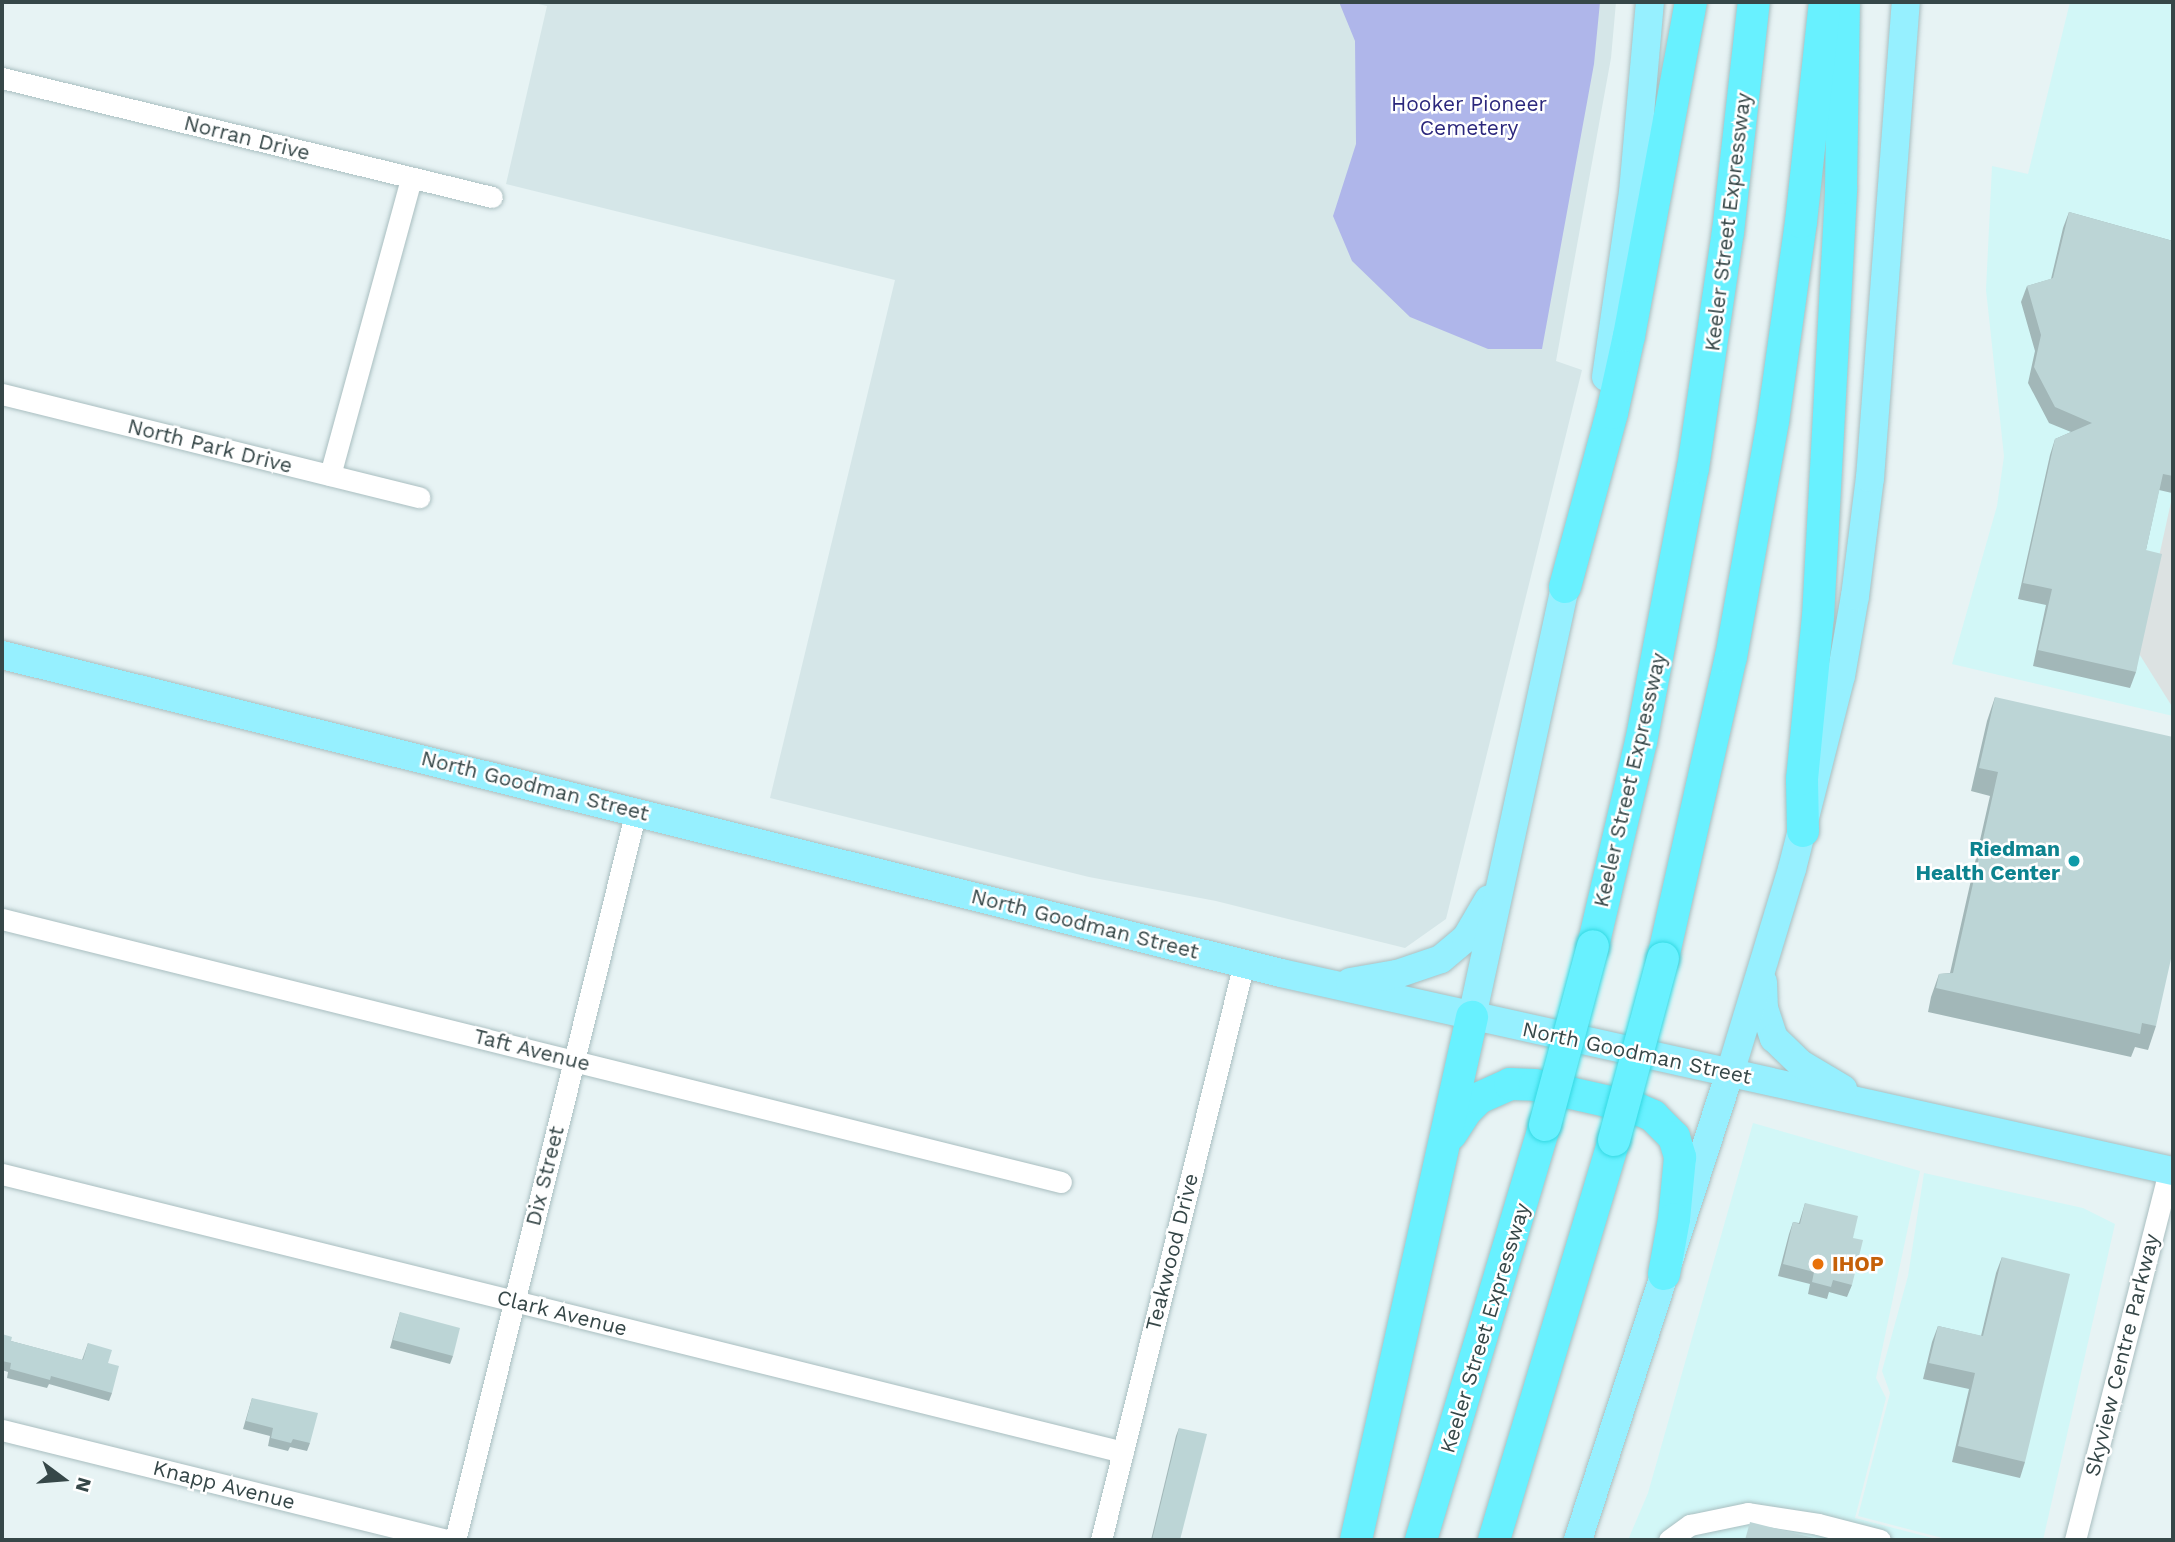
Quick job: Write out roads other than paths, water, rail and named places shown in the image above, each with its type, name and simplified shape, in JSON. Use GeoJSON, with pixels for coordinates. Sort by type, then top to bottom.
{"type":"FeatureCollection","features":[{"type":"Feature","properties":{"kind":"highway"},"geometry":{"type":"LineString","coordinates":[[1565,587],[1599,465],[1629,336],[1690,2]]}},
{"type":"Feature","properties":{"kind":"highway","name":"Keeler Street Expressway"},"geometry":{"type":"LineString","coordinates":[[1421,1540],[1545,1125],[1593,946],[1641,742],[1693,468],[1728,232],[1754,2]]}},
{"type":"Feature","properties":{"kind":"highway"},"geometry":{"type":"LineString","coordinates":[[1494,1540],[1614,1140],[1663,958],[1715,736],[1773,421],[1801,222],[1825,2]]}},
{"type":"Feature","properties":{"kind":"highway"},"geometry":{"type":"LineString","coordinates":[[1803,831],[1802,779],[1818,617],[1837,269],[1843,130],[1844,2]]}},
{"type":"Feature","properties":{"kind":"highway"},"geometry":{"type":"LineString","coordinates":[[1356,1540],[1472,1017]]}},
{"type":"Feature","properties":{"kind":"highway"},"geometry":{"type":"LineString","coordinates":[[1438,1164],[1448,1138],[1466,1111],[1479,1098],[1502,1086],[1535,1085],[1647,1112],[1670,1131],[1678,1143],[1680,1157],[1674,1219],[1664,1274]]}},
{"type":"Feature","properties":{"kind":"main road"},"geometry":{"type":"LineString","coordinates":[[1472,1017],[1565,587],[1601,403],[1633,192],[1650,2]]}},
{"type":"Feature","properties":{"kind":"main road"},"geometry":{"type":"LineString","coordinates":[[1578,1540],[1730,1073],[1803,831],[1841,676],[1866,517],[1906,2]]}},
{"type":"Feature","properties":{"kind":"main road","name":"North Goodman Street"},"geometry":{"type":"LineString","coordinates":[[2,655],[1324,983],[2171,1171]]}},
{"type":"Feature","properties":{"kind":"main road"},"geometry":{"type":"LineString","coordinates":[[1324,983],[1397,974],[1432,963],[1447,955],[1466,938],[1478,920],[1504,868]]}},
{"type":"Feature","properties":{"kind":"main road"},"geometry":{"type":"LineString","coordinates":[[1766,953],[1763,998],[1774,1038],[1811,1071],[1874,1104]]}},
{"type":"Feature","properties":{"kind":"street","name":"Norran Drive"},"geometry":{"type":"LineString","coordinates":[[2,78],[492,197]]}},
{"type":"Feature","properties":{"kind":"street"},"geometry":{"type":"LineString","coordinates":[[330,475],[411,178]]}},
{"type":"Feature","properties":{"kind":"street","name":"North Park Drive"},"geometry":{"type":"LineString","coordinates":[[2,394],[419,497]]}},
{"type":"Feature","properties":{"kind":"street","name":"Dix Street"},"geometry":{"type":"LineString","coordinates":[[455,1540],[636,811]]}},
{"type":"Feature","properties":{"kind":"street","name":"Taft Avenue"},"geometry":{"type":"LineString","coordinates":[[2,919],[1061,1182]]}},
{"type":"Feature","properties":{"kind":"street","name":"Teakwood Drive"},"geometry":{"type":"LineString","coordinates":[[1101,1540],[1244,963]]}},
{"type":"Feature","properties":{"kind":"street","name":"Skyview Centre Parkway"},"geometry":{"type":"LineString","coordinates":[[2075,1540],[2171,1171]]}},
{"type":"Feature","properties":{"kind":"street","name":"Clark Avenue"},"geometry":{"type":"LineString","coordinates":[[2,1174],[1123,1452]]}},
{"type":"Feature","properties":{"kind":"street","name":"Knapp Avenue"},"geometry":{"type":"LineString","coordinates":[[2,1430],[446,1540]]}},
{"type":"Feature","properties":{"kind":"street"},"geometry":{"type":"LineString","coordinates":[[1669,1540],[1690,1525],[1748,1513],[1818,1524],[1880,1540]]}},
{"type":"Feature","properties":{"kind":"place","name":"Riedman Health Center"},"geometry":{"type":"Point","coordinates":[2074,861]}},
{"type":"Feature","properties":{"kind":"place","name":"IHOP"},"geometry":{"type":"Point","coordinates":[1818,1264]}},
{"type":"Feature","properties":{"kind":"park label","name":"Hooker Pioneer Cemetery"},"geometry":{"type":"Point","coordinates":[1469,116]}}]}
